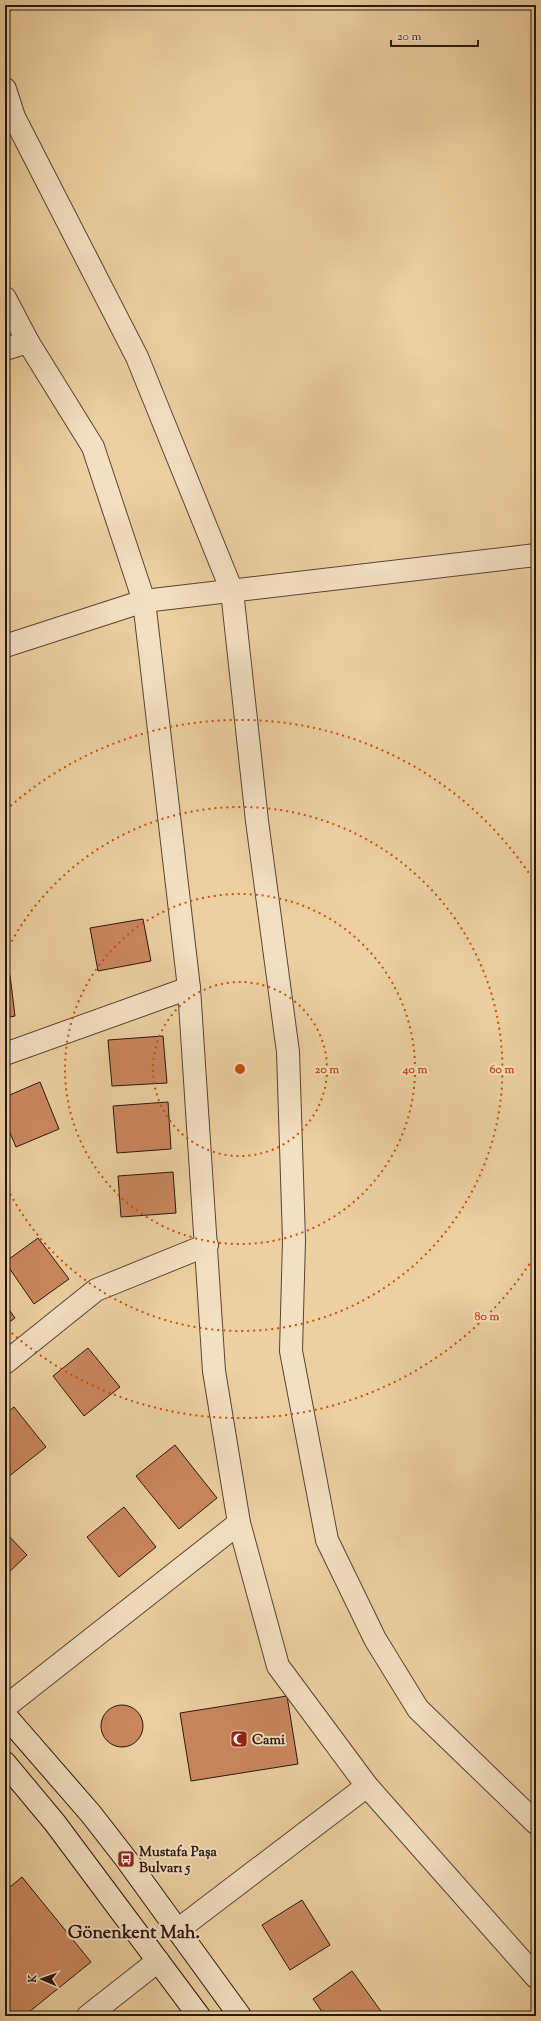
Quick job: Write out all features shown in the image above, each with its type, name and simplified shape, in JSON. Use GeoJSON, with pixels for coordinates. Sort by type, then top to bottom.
{"type":"FeatureCollection","features":[{"type":"Feature","properties":{"kind":"street"},"geometry":{"type":"LineString","coordinates":[[5,89],[14,117],[137,357],[232,591],[257,821],[288,1052],[294,1240],[290,1351],[327,1540],[375,1639],[418,1709],[536,1823]]}},
{"type":"Feature","properties":{"kind":"street"},"geometry":{"type":"LineString","coordinates":[[5,298],[28,342],[93,447],[144,601],[189,988],[207,1245],[214,1371],[239,1523],[278,1666],[366,1786],[536,1977]]}},
{"type":"Feature","properties":{"kind":"street"},"geometry":{"type":"LineString","coordinates":[[5,348],[28,342]]}},
{"type":"Feature","properties":{"kind":"street"},"geometry":{"type":"LineString","coordinates":[[5,646],[144,601],[536,555]]}},
{"type":"Feature","properties":{"kind":"street"},"geometry":{"type":"LineString","coordinates":[[5,1054],[189,988]]}},
{"type":"Feature","properties":{"kind":"street"},"geometry":{"type":"LineString","coordinates":[[5,1363],[96,1290],[207,1245]]}},
{"type":"Feature","properties":{"kind":"street"},"geometry":{"type":"LineString","coordinates":[[5,1707],[239,1523]]}},
{"type":"Feature","properties":{"kind":"street"},"geometry":{"type":"LineString","coordinates":[[5,1715],[91,1814],[179,1929],[240,2016]]}},
{"type":"Feature","properties":{"kind":"street"},"geometry":{"type":"LineString","coordinates":[[5,1763],[55,1823],[199,2016]]}},
{"type":"Feature","properties":{"kind":"street"},"geometry":{"type":"LineString","coordinates":[[179,1929],[366,1786]]}},
{"type":"Feature","properties":{"kind":"street"},"geometry":{"type":"LineString","coordinates":[[88,2016],[158,1961]]}},
{"type":"Feature","properties":{"kind":"building"},"geometry":{"type":"Polygon","coordinates":[[[143,919],[151,961],[98,971],[90,928],[143,919]]]}},
{"type":"Feature","properties":{"kind":"building"},"geometry":{"type":"Polygon","coordinates":[[[10,975],[15,1016],[5,1018],[5,976],[10,975]]]}},
{"type":"Feature","properties":{"kind":"building"},"geometry":{"type":"Polygon","coordinates":[[[163,1036],[167,1083],[112,1086],[108,1040],[163,1036]]]}},
{"type":"Feature","properties":{"kind":"building"},"geometry":{"type":"Polygon","coordinates":[[[40,1082],[59,1129],[16,1147],[5,1121],[5,1097],[40,1082]]]}},
{"type":"Feature","properties":{"kind":"building"},"geometry":{"type":"Polygon","coordinates":[[[168,1102],[171,1149],[117,1153],[113,1106],[168,1102]]]}},
{"type":"Feature","properties":{"kind":"building"},"geometry":{"type":"Polygon","coordinates":[[[173,1172],[176,1213],[121,1217],[118,1176],[173,1172]]]}},
{"type":"Feature","properties":{"kind":"building"},"geometry":{"type":"Polygon","coordinates":[[[38,1238],[69,1279],[34,1304],[5,1262],[38,1238]]]}},
{"type":"Feature","properties":{"kind":"building"},"geometry":{"type":"Polygon","coordinates":[[[5,1304],[15,1318],[5,1325],[5,1304]]]}},
{"type":"Feature","properties":{"kind":"building"},"geometry":{"type":"Polygon","coordinates":[[[88,1348],[120,1387],[84,1416],[53,1376],[88,1348]]]}},
{"type":"Feature","properties":{"kind":"building"},"geometry":{"type":"Polygon","coordinates":[[[14,1407],[46,1447],[8,1477],[5,1473],[5,1414],[14,1407]]]}},
{"type":"Feature","properties":{"kind":"building"},"geometry":{"type":"Polygon","coordinates":[[[175,1445],[217,1498],[179,1529],[136,1476],[175,1445]]]}},
{"type":"Feature","properties":{"kind":"building"},"geometry":{"type":"Polygon","coordinates":[[[124,1507],[156,1547],[119,1577],[87,1537],[124,1507]]]}},
{"type":"Feature","properties":{"kind":"building"},"geometry":{"type":"Polygon","coordinates":[[[5,1532],[27,1555],[5,1576],[5,1532]]]}},
{"type":"Feature","properties":{"kind":"building","name":"Cami"},"geometry":{"type":"Polygon","coordinates":[[[287,1696],[298,1764],[191,1781],[180,1713],[287,1696]]]}},
{"type":"Feature","properties":{"kind":"building"},"geometry":{"type":"Polygon","coordinates":[[[122,1705],[137,1711],[143,1726],[137,1741],[122,1747],[107,1741],[101,1726],[107,1711],[122,1705]]]}},
{"type":"Feature","properties":{"kind":"building"},"geometry":{"type":"Polygon","coordinates":[[[22,1877],[91,1962],[24,2016],[15,2016],[5,2004],[5,1891],[22,1877]]]}},
{"type":"Feature","properties":{"kind":"building"},"geometry":{"type":"Polygon","coordinates":[[[302,1900],[330,1945],[290,1970],[262,1925],[302,1900]]]}},
{"type":"Feature","properties":{"kind":"building"},"geometry":{"type":"Polygon","coordinates":[[[352,1971],[383,2014],[381,2016],[325,2016],[313,1999],[352,1971]]]}},
{"type":"Feature","properties":{"kind":"place","name":"Cami"},"geometry":{"type":"Point","coordinates":[239,1739]}},
{"type":"Feature","properties":{"kind":"place","name":"Mustafa Paşa Bulvarı 5"},"geometry":{"type":"Point","coordinates":[126,1859]}},
{"type":"Feature","properties":{"kind":"district","name":"Gönenkent Mah."},"geometry":{"type":"Point","coordinates":[134,1932]}}]}
